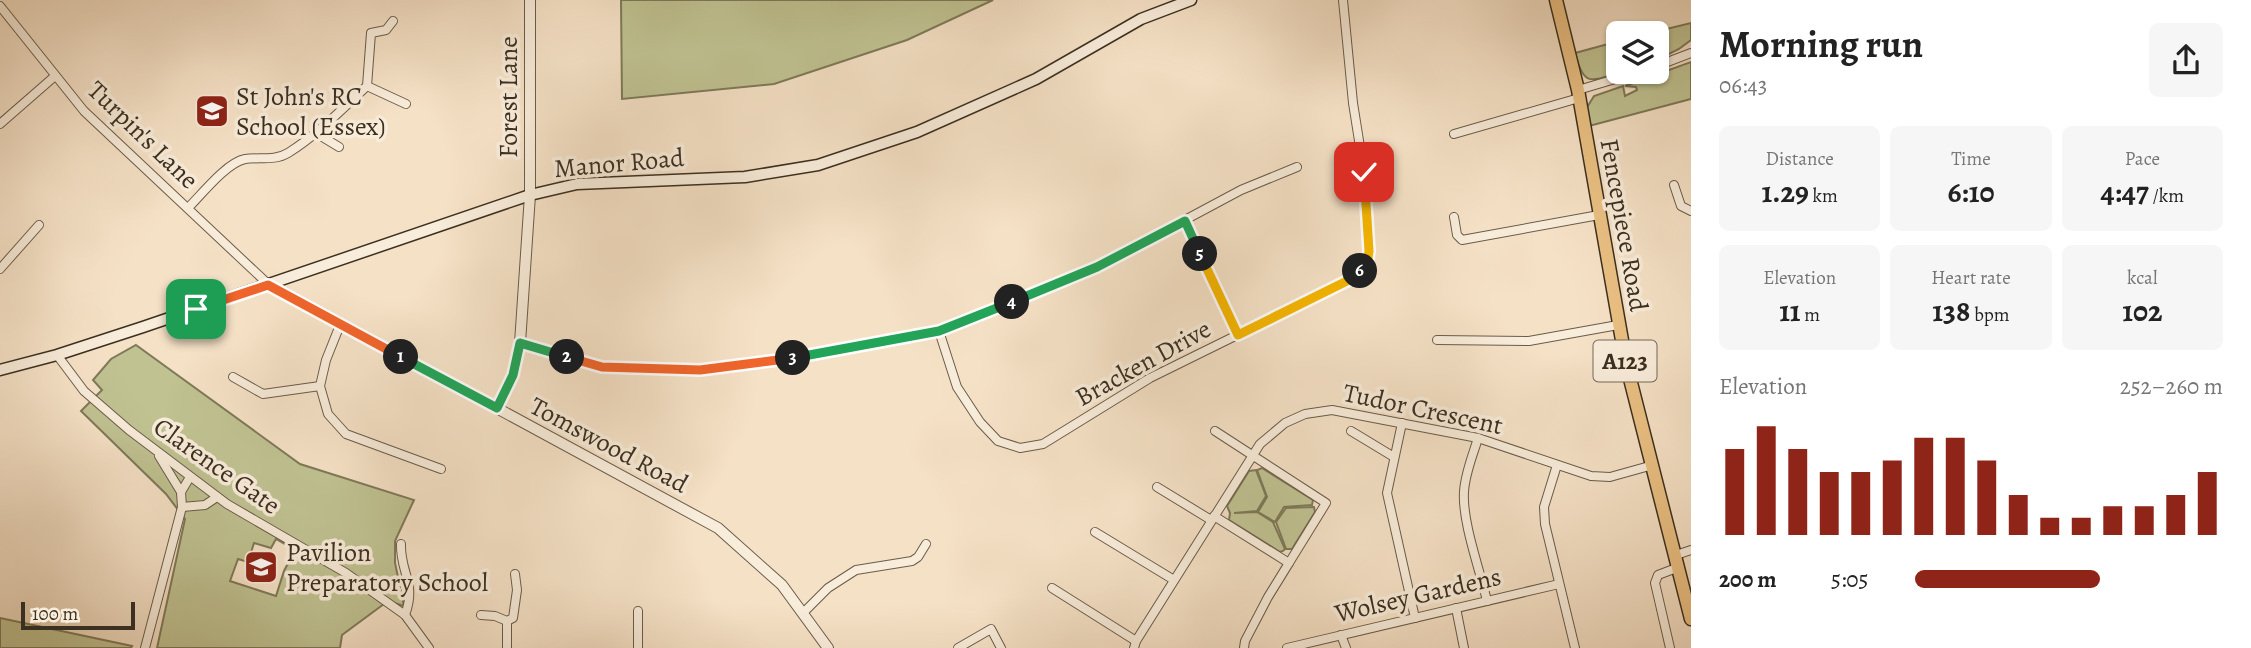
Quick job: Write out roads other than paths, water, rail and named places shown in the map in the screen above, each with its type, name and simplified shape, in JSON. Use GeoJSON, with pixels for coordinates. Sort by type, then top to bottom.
{"type":"FeatureCollection","features":[{"type":"Feature","properties":{"kind":"main road","name":"Manor Road"},"geometry":{"type":"LineString","coordinates":[[0,370],[57,355],[530,195],[577,184],[745,177],[818,165],[918,132],[1036,79],[1141,19],[1191,0]]}},
{"type":"Feature","properties":{"kind":"main road","name":"Fencepiece Road"},"geometry":{"type":"LineString","coordinates":[[1556,0],[1579,94],[1626,363],[1691,619]]}},
{"type":"Feature","properties":{"kind":"street","name":"Forest Lane"},"geometry":{"type":"LineString","coordinates":[[497,408],[513,375],[520,343],[530,195],[530,0]]}},
{"type":"Feature","properties":{"kind":"street","name":"Bracken Drive"},"geometry":{"type":"LineString","coordinates":[[939,331],[957,387],[980,422],[998,441],[1020,447],[1043,444],[1150,378],[1353,278],[1367,265],[1369,251],[1364,172],[1353,103],[1343,0]]}},
{"type":"Feature","properties":{"kind":"street","name":"Turpin's Lane"},"geometry":{"type":"LineString","coordinates":[[0,6],[84,111],[268,285]]}},
{"type":"Feature","properties":{"kind":"street"},"geometry":{"type":"LineString","coordinates":[[188,208],[232,165],[244,159],[285,155],[316,133],[367,86],[371,33],[386,30],[393,21]]}},
{"type":"Feature","properties":{"kind":"street"},"geometry":{"type":"LineString","coordinates":[[1669,61],[1691,52]]}},
{"type":"Feature","properties":{"kind":"street"},"geometry":{"type":"LineString","coordinates":[[0,111],[3,121],[55,76]]}},
{"type":"Feature","properties":{"kind":"street"},"geometry":{"type":"LineString","coordinates":[[1454,134],[1606,84]]}},
{"type":"Feature","properties":{"kind":"street"},"geometry":{"type":"LineString","coordinates":[[367,86],[405,104]]}},
{"type":"Feature","properties":{"kind":"street"},"geometry":{"type":"LineString","coordinates":[[316,133],[339,147]]}},
{"type":"Feature","properties":{"kind":"street"},"geometry":{"type":"LineString","coordinates":[[520,343],[602,367],[700,370],[808,356],[939,331],[1097,267],[1241,190],[1297,167]]}},
{"type":"Feature","properties":{"kind":"street"},"geometry":{"type":"LineString","coordinates":[[1674,185],[1681,206],[1691,211]]}},
{"type":"Feature","properties":{"kind":"street"},"geometry":{"type":"LineString","coordinates":[[1454,217],[1457,235],[1462,240],[1599,215]]}},
{"type":"Feature","properties":{"kind":"street"},"geometry":{"type":"LineString","coordinates":[[1185,221],[1238,335]]}},
{"type":"Feature","properties":{"kind":"street"},"geometry":{"type":"LineString","coordinates":[[0,269],[39,225]]}},
{"type":"Feature","properties":{"kind":"street","name":"Tomswood Road"},"geometry":{"type":"LineString","coordinates":[[268,285],[718,528],[782,585],[828,648]]}},
{"type":"Feature","properties":{"kind":"street"},"geometry":{"type":"LineString","coordinates":[[341,325],[326,360],[320,386],[328,414],[346,434],[441,469]]}},
{"type":"Feature","properties":{"kind":"street"},"geometry":{"type":"LineString","coordinates":[[1437,340],[1529,341],[1618,325]]}},
{"type":"Feature","properties":{"kind":"street","name":"Clarence Gate"},"geometry":{"type":"LineString","coordinates":[[57,355],[84,391],[155,450],[217,497],[346,573],[405,615],[429,648]]}},
{"type":"Feature","properties":{"kind":"street"},"geometry":{"type":"LineString","coordinates":[[233,377],[263,394],[320,386]]}},
{"type":"Feature","properties":{"kind":"street","name":"Tudor Crescent"},"geometry":{"type":"LineString","coordinates":[[1135,644],[1260,444],[1284,423],[1318,411],[1332,410],[1478,438],[1601,478],[1653,465]]}},
{"type":"Feature","properties":{"kind":"street"},"geometry":{"type":"LineString","coordinates":[[1402,423],[1387,493],[1415,618]]}},
{"type":"Feature","properties":{"kind":"street"},"geometry":{"type":"LineString","coordinates":[[1215,431],[1326,503],[1268,597],[1244,648]]}},
{"type":"Feature","properties":{"kind":"street"},"geometry":{"type":"LineString","coordinates":[[1351,431],[1394,457]]}},
{"type":"Feature","properties":{"kind":"street"},"geometry":{"type":"LineString","coordinates":[[1478,438],[1463,495],[1487,601]]}},
{"type":"Feature","properties":{"kind":"street"},"geometry":{"type":"LineString","coordinates":[[145,648],[182,507],[181,492],[155,450]]}},
{"type":"Feature","properties":{"kind":"street"},"geometry":{"type":"LineString","coordinates":[[1557,464],[1544,507],[1545,524],[1575,648]]}},
{"type":"Feature","properties":{"kind":"street"},"geometry":{"type":"LineString","coordinates":[[181,492],[190,477]]}},
{"type":"Feature","properties":{"kind":"street"},"geometry":{"type":"LineString","coordinates":[[1157,486],[1290,563]]}},
{"type":"Feature","properties":{"kind":"street"},"geometry":{"type":"LineString","coordinates":[[182,507],[205,505],[217,497]]}},
{"type":"Feature","properties":{"kind":"street"},"geometry":{"type":"LineString","coordinates":[[1095,532],[1174,580]]}},
{"type":"Feature","properties":{"kind":"street"},"geometry":{"type":"LineString","coordinates":[[401,544],[401,562],[409,577],[411,590],[405,615]]}},
{"type":"Feature","properties":{"kind":"street"},"geometry":{"type":"LineString","coordinates":[[802,610],[843,576],[856,569],[912,561],[926,544]]}},
{"type":"Feature","properties":{"kind":"street"},"geometry":{"type":"LineString","coordinates":[[1670,648],[1655,583],[1658,575],[1691,550]]}},
{"type":"Feature","properties":{"kind":"street"},"geometry":{"type":"LineString","coordinates":[[481,615],[495,616],[507,621],[513,618],[516,608],[515,574]]}},
{"type":"Feature","properties":{"kind":"street","name":"Wolsey Gardens"},"geometry":{"type":"LineString","coordinates":[[1287,648],[1559,584]]}},
{"type":"Feature","properties":{"kind":"street"},"geometry":{"type":"LineString","coordinates":[[1052,588],[1135,644]]}},
{"type":"Feature","properties":{"kind":"street"},"geometry":{"type":"LineString","coordinates":[[1456,608],[1464,648]]}},
{"type":"Feature","properties":{"kind":"street"},"geometry":{"type":"LineString","coordinates":[[638,611],[638,648]]}},
{"type":"Feature","properties":{"kind":"street"},"geometry":{"type":"LineString","coordinates":[[507,621],[507,648]]}},
{"type":"Feature","properties":{"kind":"street"},"geometry":{"type":"LineString","coordinates":[[958,648],[991,629],[1001,648]]}},
{"type":"Feature","properties":{"kind":"street"},"geometry":{"type":"LineString","coordinates":[[1342,635],[1346,648]]}},
{"type":"Feature","properties":{"kind":"place","name":"St John's RC School (Essex)"},"geometry":{"type":"Point","coordinates":[212,111]}},
{"type":"Feature","properties":{"kind":"place","name":"Pavilion Preparatory School"},"geometry":{"type":"Point","coordinates":[261,567]}}]}
